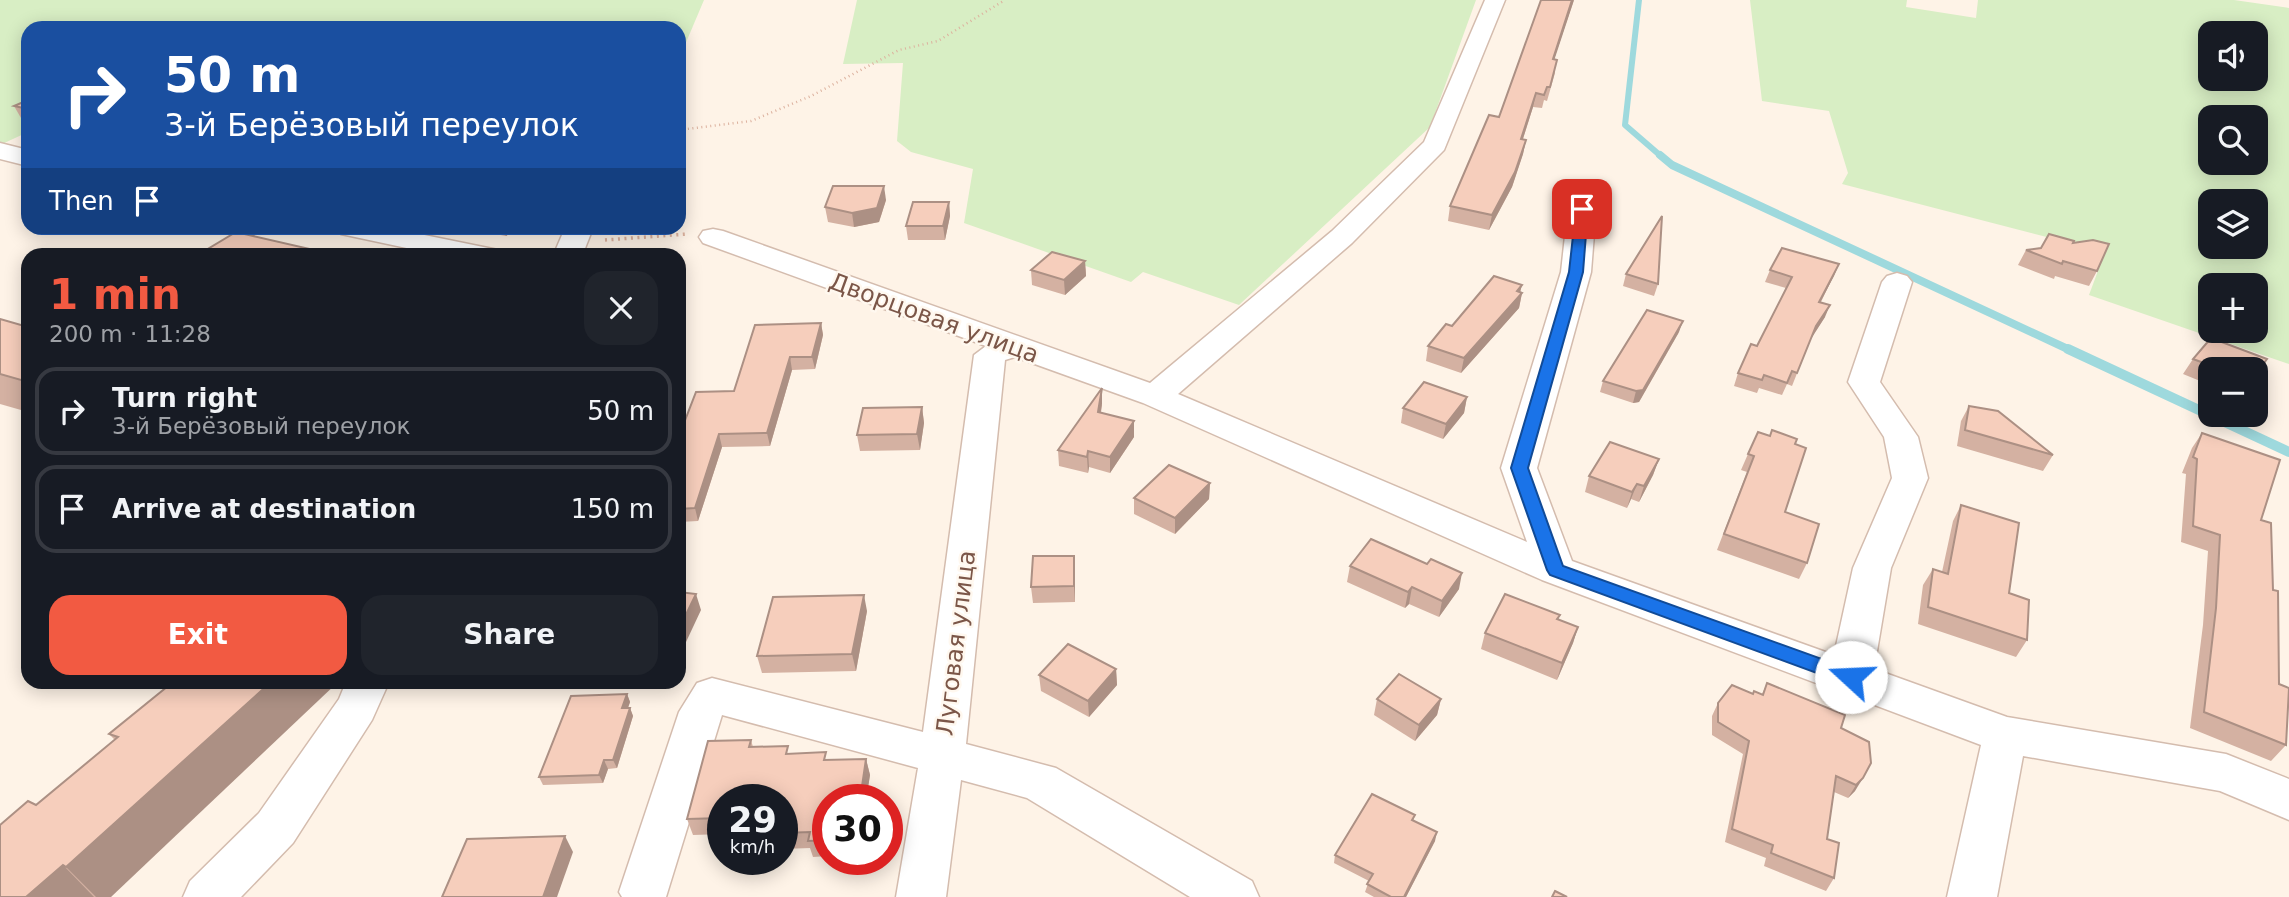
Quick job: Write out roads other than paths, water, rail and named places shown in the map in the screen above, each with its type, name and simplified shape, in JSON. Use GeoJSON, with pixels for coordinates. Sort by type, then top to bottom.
{"type":"FeatureCollection","features":[{"type":"Feature","properties":{"kind":"street"},"geometry":{"type":"LineString","coordinates":[[1155,396],[1342,237],[1435,145],[1446,125],[1494,0]]}},
{"type":"Feature","properties":{"kind":"street"},"geometry":{"type":"LineString","coordinates":[[0,151],[21,156]]}},
{"type":"Feature","properties":{"kind":"street"},"geometry":{"type":"LineString","coordinates":[[1556,570],[1520,468],[1576,272],[1582,209]]}},
{"type":"Feature","properties":{"kind":"street"},"geometry":{"type":"LineString","coordinates":[[385,235],[449,248]]}},
{"type":"Feature","properties":{"kind":"street","name":"Дворцовая улица"},"geometry":{"type":"LineString","coordinates":[[713,237],[1155,396],[1556,570],[2005,735],[2226,774],[2289,800]]}},
{"type":"Feature","properties":{"kind":"street"},"geometry":{"type":"LineString","coordinates":[[1851,677],[1872,568],[1910,478],[1900,437],[1864,382],[1897,282]]}},
{"type":"Feature","properties":{"kind":"street","name":"Луговая улица"},"geometry":{"type":"LineString","coordinates":[[1012,346],[990,355],[942,756],[1040,782],[1234,897]]}},
{"type":"Feature","properties":{"kind":"street"},"geometry":{"type":"LineString","coordinates":[[208,897],[276,828],[357,708],[366,689]]}},
{"type":"Feature","properties":{"kind":"street"},"geometry":{"type":"LineString","coordinates":[[644,892],[701,712],[712,695],[942,756],[920,897]]}},
{"type":"Feature","properties":{"kind":"street"},"geometry":{"type":"LineString","coordinates":[[1972,897],[2005,735]]}},
{"type":"Feature","properties":{"kind":"waterway"},"geometry":{"type":"LineString","coordinates":[[1639,0],[1625,125],[1662,157]]}},
{"type":"Feature","properties":{"kind":"waterway"},"geometry":{"type":"LineString","coordinates":[[1660,155],[1672,165],[2072,351]]}},
{"type":"Feature","properties":{"kind":"waterway"},"geometry":{"type":"LineString","coordinates":[[2068,349],[2289,452]]}}]}
